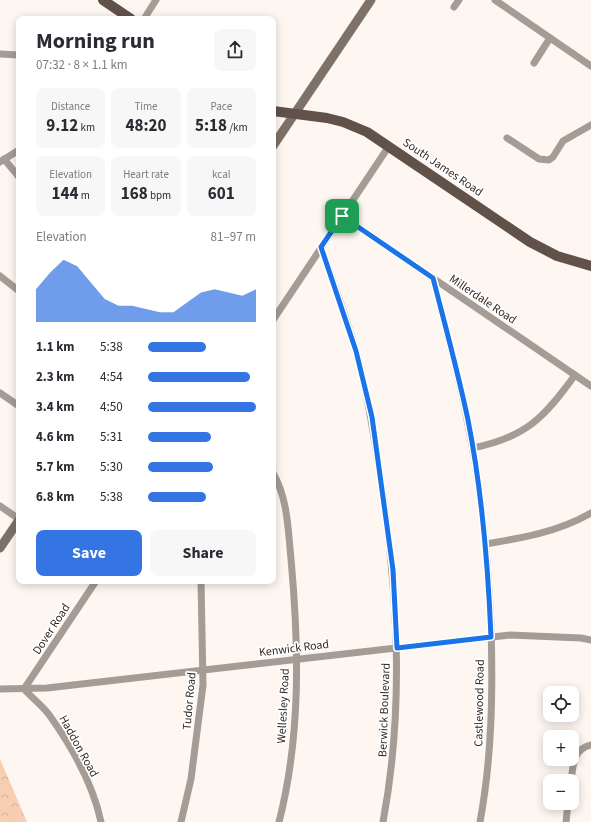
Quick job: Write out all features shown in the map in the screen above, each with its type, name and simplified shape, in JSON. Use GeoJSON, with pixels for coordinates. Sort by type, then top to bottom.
{"type":"FeatureCollection","features":[{"type":"Feature","properties":{"kind":"main road"},"geometry":{"type":"LineString","coordinates":[[103,0],[127,16]]}},
{"type":"Feature","properties":{"kind":"main road"},"geometry":{"type":"LineString","coordinates":[[276,142],[371,0]]}},
{"type":"Feature","properties":{"kind":"main road","name":"South James Road"},"geometry":{"type":"LineString","coordinates":[[276,111],[342,122],[367,132],[530,242],[557,256],[591,266]]}},
{"type":"Feature","properties":{"kind":"main road"},"geometry":{"type":"LineString","coordinates":[[0,548],[16,524]]}},
{"type":"Feature","properties":{"kind":"street"},"geometry":{"type":"LineString","coordinates":[[146,16],[156,0]]}},
{"type":"Feature","properties":{"kind":"street"},"geometry":{"type":"LineString","coordinates":[[454,7],[459,0]]}},
{"type":"Feature","properties":{"kind":"street"},"geometry":{"type":"LineString","coordinates":[[495,0],[591,66]]}},
{"type":"Feature","properties":{"kind":"street"},"geometry":{"type":"LineString","coordinates":[[534,63],[550,38]]}},
{"type":"Feature","properties":{"kind":"street"},"geometry":{"type":"LineString","coordinates":[[0,54],[16,55]]}},
{"type":"Feature","properties":{"kind":"street"},"geometry":{"type":"LineString","coordinates":[[507,138],[540,159],[549,160],[553,158],[563,141],[591,125]]}},
{"type":"Feature","properties":{"kind":"street"},"geometry":{"type":"LineString","coordinates":[[276,315],[389,146]]}},
{"type":"Feature","properties":{"kind":"street"},"geometry":{"type":"LineString","coordinates":[[16,152],[2,161],[16,174]]}},
{"type":"Feature","properties":{"kind":"street","name":"Millerdale Road"},"geometry":{"type":"LineString","coordinates":[[342,216],[591,386]]}},
{"type":"Feature","properties":{"kind":"street","name":"Berwick Boulevard"},"geometry":{"type":"LineString","coordinates":[[321,247],[356,351],[372,417],[393,570],[397,648],[397,697],[392,776],[383,822]]}},
{"type":"Feature","properties":{"kind":"street"},"geometry":{"type":"LineString","coordinates":[[0,276],[16,289]]}},
{"type":"Feature","properties":{"kind":"street","name":"Castlewood Road"},"geometry":{"type":"LineString","coordinates":[[433,278],[462,394],[473,448],[486,544],[492,690],[490,750],[480,822]]}},
{"type":"Feature","properties":{"kind":"street"},"geometry":{"type":"LineString","coordinates":[[473,448],[494,444],[529,428],[556,401],[575,375]]}},
{"type":"Feature","properties":{"kind":"street"},"geometry":{"type":"LineString","coordinates":[[0,393],[16,404]]}},
{"type":"Feature","properties":{"kind":"street","name":"Wellesley Road"},"geometry":{"type":"LineString","coordinates":[[276,480],[283,497],[287,516],[294,594],[297,659],[294,735],[289,774],[279,822]]}},
{"type":"Feature","properties":{"kind":"street"},"geometry":{"type":"LineString","coordinates":[[0,506],[16,517]]}},
{"type":"Feature","properties":{"kind":"street"},"geometry":{"type":"LineString","coordinates":[[486,544],[522,538],[555,529],[591,513]]}},
{"type":"Feature","properties":{"kind":"street","name":"Dover Road"},"geometry":{"type":"LineString","coordinates":[[24,689],[94,584]]}},
{"type":"Feature","properties":{"kind":"street","name":"Tudor Road"},"geometry":{"type":"LineString","coordinates":[[181,822],[193,765],[201,713],[203,670],[201,584]]}},
{"type":"Feature","properties":{"kind":"street","name":"Kenwick Road"},"geometry":{"type":"LineString","coordinates":[[0,689],[24,689],[510,635],[581,638],[591,640]]}},
{"type":"Feature","properties":{"kind":"street","name":"Haddon Road"},"geometry":{"type":"LineString","coordinates":[[24,689],[49,715],[70,749],[89,786],[101,822]]}},
{"type":"Feature","properties":{"kind":"street"},"geometry":{"type":"LineString","coordinates":[[572,774],[576,755],[582,748],[591,745]]}},
{"type":"Feature","properties":{"kind":"street"},"geometry":{"type":"LineString","coordinates":[[566,822],[567,810]]}},
{"type":"Feature","properties":{"kind":"green space"},"geometry":{"type":"Polygon","coordinates":[[[0,759],[27,822],[0,822],[0,759]]]}},
{"type":"Feature","properties":{"kind":"route"},"geometry":{"type":"LineString","coordinates":[[342,216],[433,278],[468,421],[479,487],[486,544],[491,637],[397,648],[393,570],[372,417],[356,351],[321,247],[342,216]]}}]}
